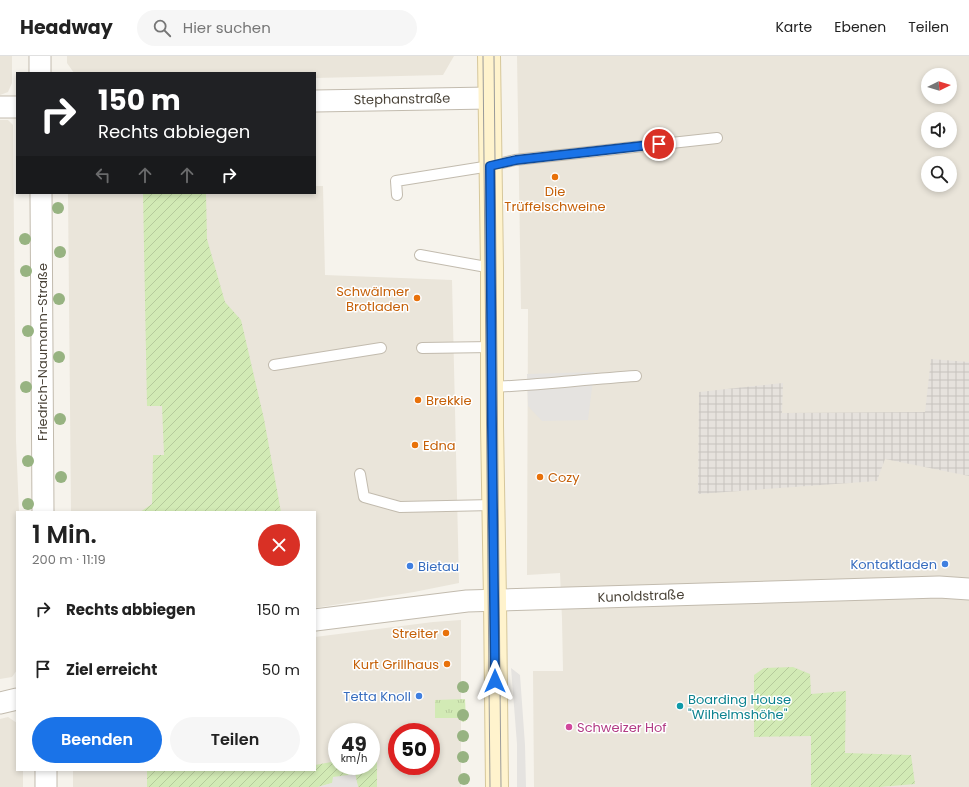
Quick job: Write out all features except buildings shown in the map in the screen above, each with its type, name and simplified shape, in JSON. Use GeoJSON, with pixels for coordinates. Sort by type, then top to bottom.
{"type":"FeatureCollection","features":[{"type":"Feature","properties":{"kind":"main road"},"geometry":{"type":"LineString","coordinates":[[489,56],[497,787]]}},
{"type":"Feature","properties":{"kind":"street"},"geometry":{"type":"LineString","coordinates":[[40,56],[40,72]]}},
{"type":"Feature","properties":{"kind":"street","name":"Stephanstraße"},"geometry":{"type":"LineString","coordinates":[[316,101],[490,98]]}},
{"type":"Feature","properties":{"kind":"street"},"geometry":{"type":"LineString","coordinates":[[0,107],[16,107]]}},
{"type":"Feature","properties":{"kind":"street","name":"Friedrich-Naumann-Straße"},"geometry":{"type":"LineString","coordinates":[[41,194],[43,511]]}},
{"type":"Feature","properties":{"kind":"street","name":"Kunoldstraße"},"geometry":{"type":"LineString","coordinates":[[316,620],[467,601],[939,587],[969,589]]}},
{"type":"Feature","properties":{"kind":"street"},"geometry":{"type":"LineString","coordinates":[[0,703],[16,699]]}},
{"type":"Feature","properties":{"kind":"street"},"geometry":{"type":"LineString","coordinates":[[46,771],[46,787]]}},
{"type":"Feature","properties":{"kind":"lane"},"geometry":{"type":"LineString","coordinates":[[397,195],[396,181],[490,166],[516,160],[717,138]]}},
{"type":"Feature","properties":{"kind":"lane"},"geometry":{"type":"LineString","coordinates":[[420,256],[492,268]]}},
{"type":"Feature","properties":{"kind":"lane"},"geometry":{"type":"LineString","coordinates":[[422,348],[492,347]]}},
{"type":"Feature","properties":{"kind":"lane"},"geometry":{"type":"LineString","coordinates":[[274,365],[381,348]]}},
{"type":"Feature","properties":{"kind":"lane"},"geometry":{"type":"LineString","coordinates":[[492,387],[527,386],[636,376]]}},
{"type":"Feature","properties":{"kind":"lane"},"geometry":{"type":"LineString","coordinates":[[360,474],[364,498],[400,507],[494,505]]}},
{"type":"Feature","properties":{"kind":"shaded area"},"geometry":{"type":"Polygon","coordinates":[[[0,56],[12,56],[12,83],[8,92],[0,95],[0,56]]]}},
{"type":"Feature","properties":{"kind":"shaded area"},"geometry":{"type":"Polygon","coordinates":[[[67,56],[454,56],[443,75],[316,78],[316,72],[73,72],[67,63],[67,56]]]}},
{"type":"Feature","properties":{"kind":"shaded area"},"geometry":{"type":"Polygon","coordinates":[[[517,56],[969,56],[969,787],[534,787],[533,671],[563,671],[560,573],[527,575],[528,309],[521,309],[517,56]]]}},
{"type":"Feature","properties":{"kind":"shaded area"},"geometry":{"type":"Polygon","coordinates":[[[0,120],[8,120],[13,125],[16,441],[19,511],[16,511],[16,671],[12,677],[0,679],[0,120]]]}},
{"type":"Feature","properties":{"kind":"shaded area"},"geometry":{"type":"Polygon","coordinates":[[[316,186],[323,186],[325,275],[452,280],[459,583],[316,608],[316,511],[71,511],[68,194],[316,194],[316,186]]]}},
{"type":"Feature","properties":{"kind":"shaded area"},"geometry":{"type":"Polygon","coordinates":[[[931,359],[969,362],[969,476],[885,459],[877,481],[698,494],[699,392],[783,383],[782,413],[925,412],[931,359]]]}},
{"type":"Feature","properties":{"kind":"shaded area"},"geometry":{"type":"Polygon","coordinates":[[[594,372],[588,420],[542,421],[528,406],[527,374],[594,372]]]}},
{"type":"Feature","properties":{"kind":"shaded area"},"geometry":{"type":"Polygon","coordinates":[[[461,620],[461,787],[73,787],[73,771],[316,771],[316,637],[433,622],[461,620]]]}},
{"type":"Feature","properties":{"kind":"shaded area"},"geometry":{"type":"Polygon","coordinates":[[[511,668],[520,675],[525,745],[526,787],[517,787],[517,744],[511,668]]]}},
{"type":"Feature","properties":{"kind":"shaded area"},"geometry":{"type":"Polygon","coordinates":[[[8,717],[16,722],[16,771],[23,771],[23,787],[0,787],[0,719],[8,717]]]}},
{"type":"Feature","properties":{"kind":"shaded area"},"geometry":{"type":"Polygon","coordinates":[[[355,775],[358,787],[318,787],[332,783],[333,777],[355,775]]]}},
{"type":"Feature","properties":{"kind":"green space"},"geometry":{"type":"Polygon","coordinates":[[[143,194],[206,194],[207,239],[225,302],[241,320],[264,419],[281,511],[142,511],[152,504],[153,455],[164,455],[162,406],[147,406],[143,194]]]}},
{"type":"Feature","properties":{"kind":"green space"},"geometry":{"type":"Polygon","coordinates":[[[793,667],[810,674],[811,694],[846,691],[845,753],[911,755],[915,784],[880,787],[811,787],[811,736],[754,737],[754,675],[764,668],[793,667]]]}},
{"type":"Feature","properties":{"kind":"green space"},"geometry":{"type":"Polygon","coordinates":[[[465,699],[466,721],[462,722],[461,718],[435,718],[435,700],[465,699]]]}},
{"type":"Feature","properties":{"kind":"green space"},"geometry":{"type":"Polygon","coordinates":[[[328,763],[328,775],[352,775],[318,787],[147,787],[147,771],[316,771],[316,765],[328,763]]]}},
{"type":"Feature","properties":{"kind":"green space"},"geometry":{"type":"Polygon","coordinates":[[[355,775],[377,775],[377,787],[358,787],[355,775]]]}},
{"type":"Feature","properties":{"kind":"tram line"},"geometry":{"type":"LineString","coordinates":[[483,56],[490,787]]}},
{"type":"Feature","properties":{"kind":"tram line"},"geometry":{"type":"LineString","coordinates":[[494,56],[501,787]]}},
{"type":"Feature","properties":{"kind":"place","name":"Die Trüffelschweine"},"geometry":{"type":"Point","coordinates":[555,177]}},
{"type":"Feature","properties":{"kind":"place","name":"Schwälmer Brotladen"},"geometry":{"type":"Point","coordinates":[417,298]}},
{"type":"Feature","properties":{"kind":"place","name":"Brekkie"},"geometry":{"type":"Point","coordinates":[418,400]}},
{"type":"Feature","properties":{"kind":"place","name":"Edna"},"geometry":{"type":"Point","coordinates":[415,445]}},
{"type":"Feature","properties":{"kind":"place","name":"Cozy"},"geometry":{"type":"Point","coordinates":[540,477]}},
{"type":"Feature","properties":{"kind":"place","name":"Kontaktladen"},"geometry":{"type":"Point","coordinates":[945,564]}},
{"type":"Feature","properties":{"kind":"place","name":"Bietau"},"geometry":{"type":"Point","coordinates":[410,566]}},
{"type":"Feature","properties":{"kind":"place","name":"Streiter"},"geometry":{"type":"Point","coordinates":[446,633]}},
{"type":"Feature","properties":{"kind":"place","name":"Kurt Grillhaus"},"geometry":{"type":"Point","coordinates":[447,664]}},
{"type":"Feature","properties":{"kind":"place","name":"Tetta Knoll"},"geometry":{"type":"Point","coordinates":[419,696]}},
{"type":"Feature","properties":{"kind":"place","name":"Boarding House \"Wilhelmshöhe\""},"geometry":{"type":"Point","coordinates":[680,706]}},
{"type":"Feature","properties":{"kind":"place","name":"Schweizer Hof"},"geometry":{"type":"Point","coordinates":[569,727]}},
{"type":"Feature","properties":{"kind":"route"},"geometry":{"type":"LineString","coordinates":[[495,681],[490,166],[516,160],[659,144]]}}]}
